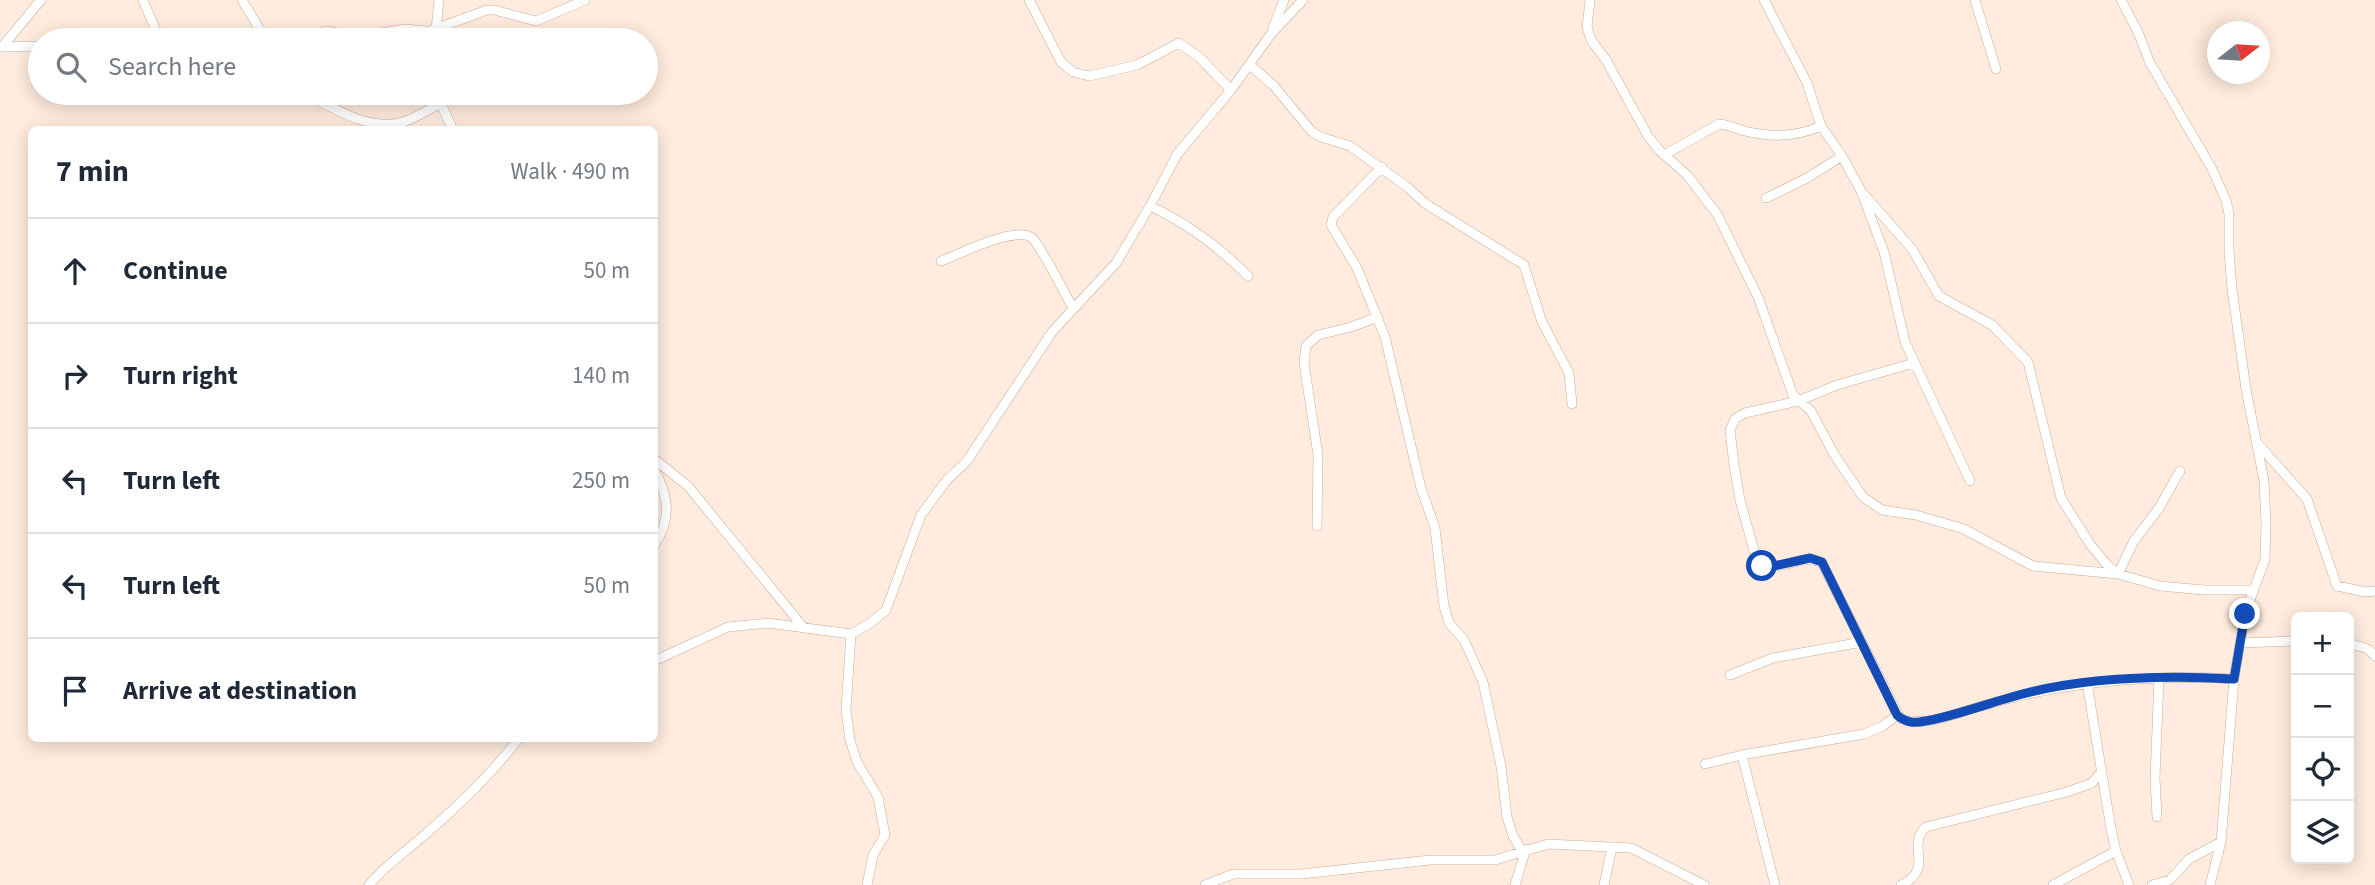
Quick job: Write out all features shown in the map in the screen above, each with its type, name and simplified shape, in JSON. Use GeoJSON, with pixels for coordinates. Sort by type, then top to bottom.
{"type":"FeatureCollection","features":[{"type":"Feature","properties":{"kind":"street"},"geometry":{"type":"LineString","coordinates":[[2,47],[41,0]]}},
{"type":"Feature","properties":{"kind":"street"},"geometry":{"type":"LineString","coordinates":[[143,0],[155,28]]}},
{"type":"Feature","properties":{"kind":"street"},"geometry":{"type":"LineString","coordinates":[[242,0],[259,28]]}},
{"type":"Feature","properties":{"kind":"street"},"geometry":{"type":"LineString","coordinates":[[433,28],[439,0]]}},
{"type":"Feature","properties":{"kind":"street"},"geometry":{"type":"LineString","coordinates":[[439,28],[490,10],[536,21],[585,0]]}},
{"type":"Feature","properties":{"kind":"street"},"geometry":{"type":"LineString","coordinates":[[1029,0],[1060,62],[1079,75],[1089,76],[1137,65],[1179,43],[1199,57],[1231,90]]}},
{"type":"Feature","properties":{"kind":"street"},"geometry":{"type":"LineString","coordinates":[[658,660],[728,627],[768,623],[851,634],[886,610],[921,515],[947,480],[967,461],[1040,351],[1073,308],[1116,263],[1178,153],[1250,65],[1270,34],[1284,0]]}},
{"type":"Feature","properties":{"kind":"street"},"geometry":{"type":"LineString","coordinates":[[1270,34],[1303,0]]}},
{"type":"Feature","properties":{"kind":"street"},"geometry":{"type":"LineString","coordinates":[[1590,0],[1588,34],[1612,69],[1648,136],[1664,155],[1687,175],[1729,234],[1769,324],[1791,391],[1798,401],[1811,411],[1818,428],[1855,487],[1867,501],[1878,509],[1916,515],[1965,529],[2034,566],[2118,574],[2160,586],[2252,590]]}},
{"type":"Feature","properties":{"kind":"street"},"geometry":{"type":"LineString","coordinates":[[1765,0],[1807,83],[1821,126],[1842,156],[1861,191],[1884,252],[1900,327],[1969,481]]}},
{"type":"Feature","properties":{"kind":"street"},"geometry":{"type":"LineString","coordinates":[[1975,0],[1996,69]]}},
{"type":"Feature","properties":{"kind":"street"},"geometry":{"type":"LineString","coordinates":[[2120,0],[2138,32],[2150,63],[2211,167],[2226,200],[2232,289],[2246,389],[2264,481],[2266,552],[2262,569],[2252,590],[2240,643],[2234,679],[2221,842],[2210,885]]}},
{"type":"Feature","properties":{"kind":"street"},"geometry":{"type":"LineString","coordinates":[[2,47],[28,46]]}},
{"type":"Feature","properties":{"kind":"street"},"geometry":{"type":"LineString","coordinates":[[1250,65],[1275,86],[1312,132],[1346,144],[1381,167],[1426,204],[1524,265],[1542,321],[1569,373],[1572,404]]}},
{"type":"Feature","properties":{"kind":"street"},"geometry":{"type":"LineString","coordinates":[[329,105],[361,120],[383,124],[403,122],[437,105]]}},
{"type":"Feature","properties":{"kind":"street"},"geometry":{"type":"LineString","coordinates":[[440,105],[451,126]]}},
{"type":"Feature","properties":{"kind":"street"},"geometry":{"type":"LineString","coordinates":[[1664,155],[1718,124],[1752,133],[1781,136],[1796,135],[1821,126]]}},
{"type":"Feature","properties":{"kind":"street"},"geometry":{"type":"LineString","coordinates":[[1766,198],[1807,178],[1842,156]]}},
{"type":"Feature","properties":{"kind":"street"},"geometry":{"type":"LineString","coordinates":[[1381,167],[1333,216],[1331,224],[1357,268],[1385,337],[1421,488],[1435,528],[1447,618],[1452,628],[1464,640],[1483,682],[1501,766],[1507,817],[1513,836],[1524,850]]}},
{"type":"Feature","properties":{"kind":"street"},"geometry":{"type":"LineString","coordinates":[[1861,191],[1886,216],[1912,249],[1939,296],[1984,319],[2028,362],[2061,498],[2090,544],[2118,574]]}},
{"type":"Feature","properties":{"kind":"street"},"geometry":{"type":"LineString","coordinates":[[1150,206],[1174,217],[1218,248],[1248,276]]}},
{"type":"Feature","properties":{"kind":"street"},"geometry":{"type":"LineString","coordinates":[[941,261],[1011,234],[1027,235],[1038,245],[1073,308]]}},
{"type":"Feature","properties":{"kind":"street"},"geometry":{"type":"LineString","coordinates":[[1317,526],[1318,455],[1304,363],[1307,346],[1318,335],[1378,317]]}},
{"type":"Feature","properties":{"kind":"street"},"geometry":{"type":"LineString","coordinates":[[1914,363],[1837,385],[1798,401],[1745,413],[1732,424],[1731,439],[1740,500],[1758,563],[1769,567],[1810,558],[1822,562],[1901,719],[1918,722],[2011,697],[2087,683],[2159,678],[2234,679]]}},
{"type":"Feature","properties":{"kind":"street"},"geometry":{"type":"LineString","coordinates":[[2257,442],[2307,499],[2336,584],[2340,588],[2375,591]]}},
{"type":"Feature","properties":{"kind":"street"},"geometry":{"type":"LineString","coordinates":[[658,462],[688,486],[803,627]]}},
{"type":"Feature","properties":{"kind":"street"},"geometry":{"type":"LineString","coordinates":[[2118,574],[2134,541],[2159,508],[2180,471]]}},
{"type":"Feature","properties":{"kind":"street"},"geometry":{"type":"LineString","coordinates":[[658,478],[666,496],[667,514],[658,536]]}},
{"type":"Feature","properties":{"kind":"street"},"geometry":{"type":"LineString","coordinates":[[851,634],[846,710],[849,740],[857,762],[878,797],[885,835],[873,855],[867,885]]}},
{"type":"Feature","properties":{"kind":"street"},"geometry":{"type":"LineString","coordinates":[[2240,643],[2291,641]]}},
{"type":"Feature","properties":{"kind":"street"},"geometry":{"type":"LineString","coordinates":[[1730,676],[1773,658],[1862,642]]}},
{"type":"Feature","properties":{"kind":"street"},"geometry":{"type":"LineString","coordinates":[[2354,645],[2368,649],[2375,656]]}},
{"type":"Feature","properties":{"kind":"street"},"geometry":{"type":"LineString","coordinates":[[2157,817],[2155,778],[2159,678]]}},
{"type":"Feature","properties":{"kind":"street"},"geometry":{"type":"LineString","coordinates":[[2087,683],[2116,851],[2129,885]]}},
{"type":"Feature","properties":{"kind":"street"},"geometry":{"type":"LineString","coordinates":[[1705,764],[1741,755],[1864,734],[1883,726],[1897,715]]}},
{"type":"Feature","properties":{"kind":"street"},"geometry":{"type":"LineString","coordinates":[[369,885],[396,857],[490,773],[516,742]]}},
{"type":"Feature","properties":{"kind":"street"},"geometry":{"type":"LineString","coordinates":[[1741,755],[1775,885]]}},
{"type":"Feature","properties":{"kind":"street"},"geometry":{"type":"LineString","coordinates":[[1901,885],[1912,879],[1918,871],[1918,838],[1926,827],[2083,788],[2092,783],[2101,772]]}},
{"type":"Feature","properties":{"kind":"street"},"geometry":{"type":"LineString","coordinates":[[2152,885],[2173,878],[2186,862],[2221,842]]}},
{"type":"Feature","properties":{"kind":"street"},"geometry":{"type":"LineString","coordinates":[[1205,885],[1233,874],[1309,874],[1430,860],[1489,861],[1548,844],[1625,846],[1638,850],[1704,885]]}},
{"type":"Feature","properties":{"kind":"street"},"geometry":{"type":"LineString","coordinates":[[1604,885],[1612,846]]}},
{"type":"Feature","properties":{"kind":"street"},"geometry":{"type":"LineString","coordinates":[[1515,885],[1524,850]]}},
{"type":"Feature","properties":{"kind":"street"},"geometry":{"type":"LineString","coordinates":[[2053,885],[2116,851]]}},
{"type":"Feature","properties":{"kind":"route"},"geometry":{"type":"LineString","coordinates":[[1762,566],[1769,567],[1810,558],[1822,562],[1897,715],[1911,722],[1970,710],[2011,697],[2087,683],[2193,677],[2234,679],[2245,614]]}}]}
